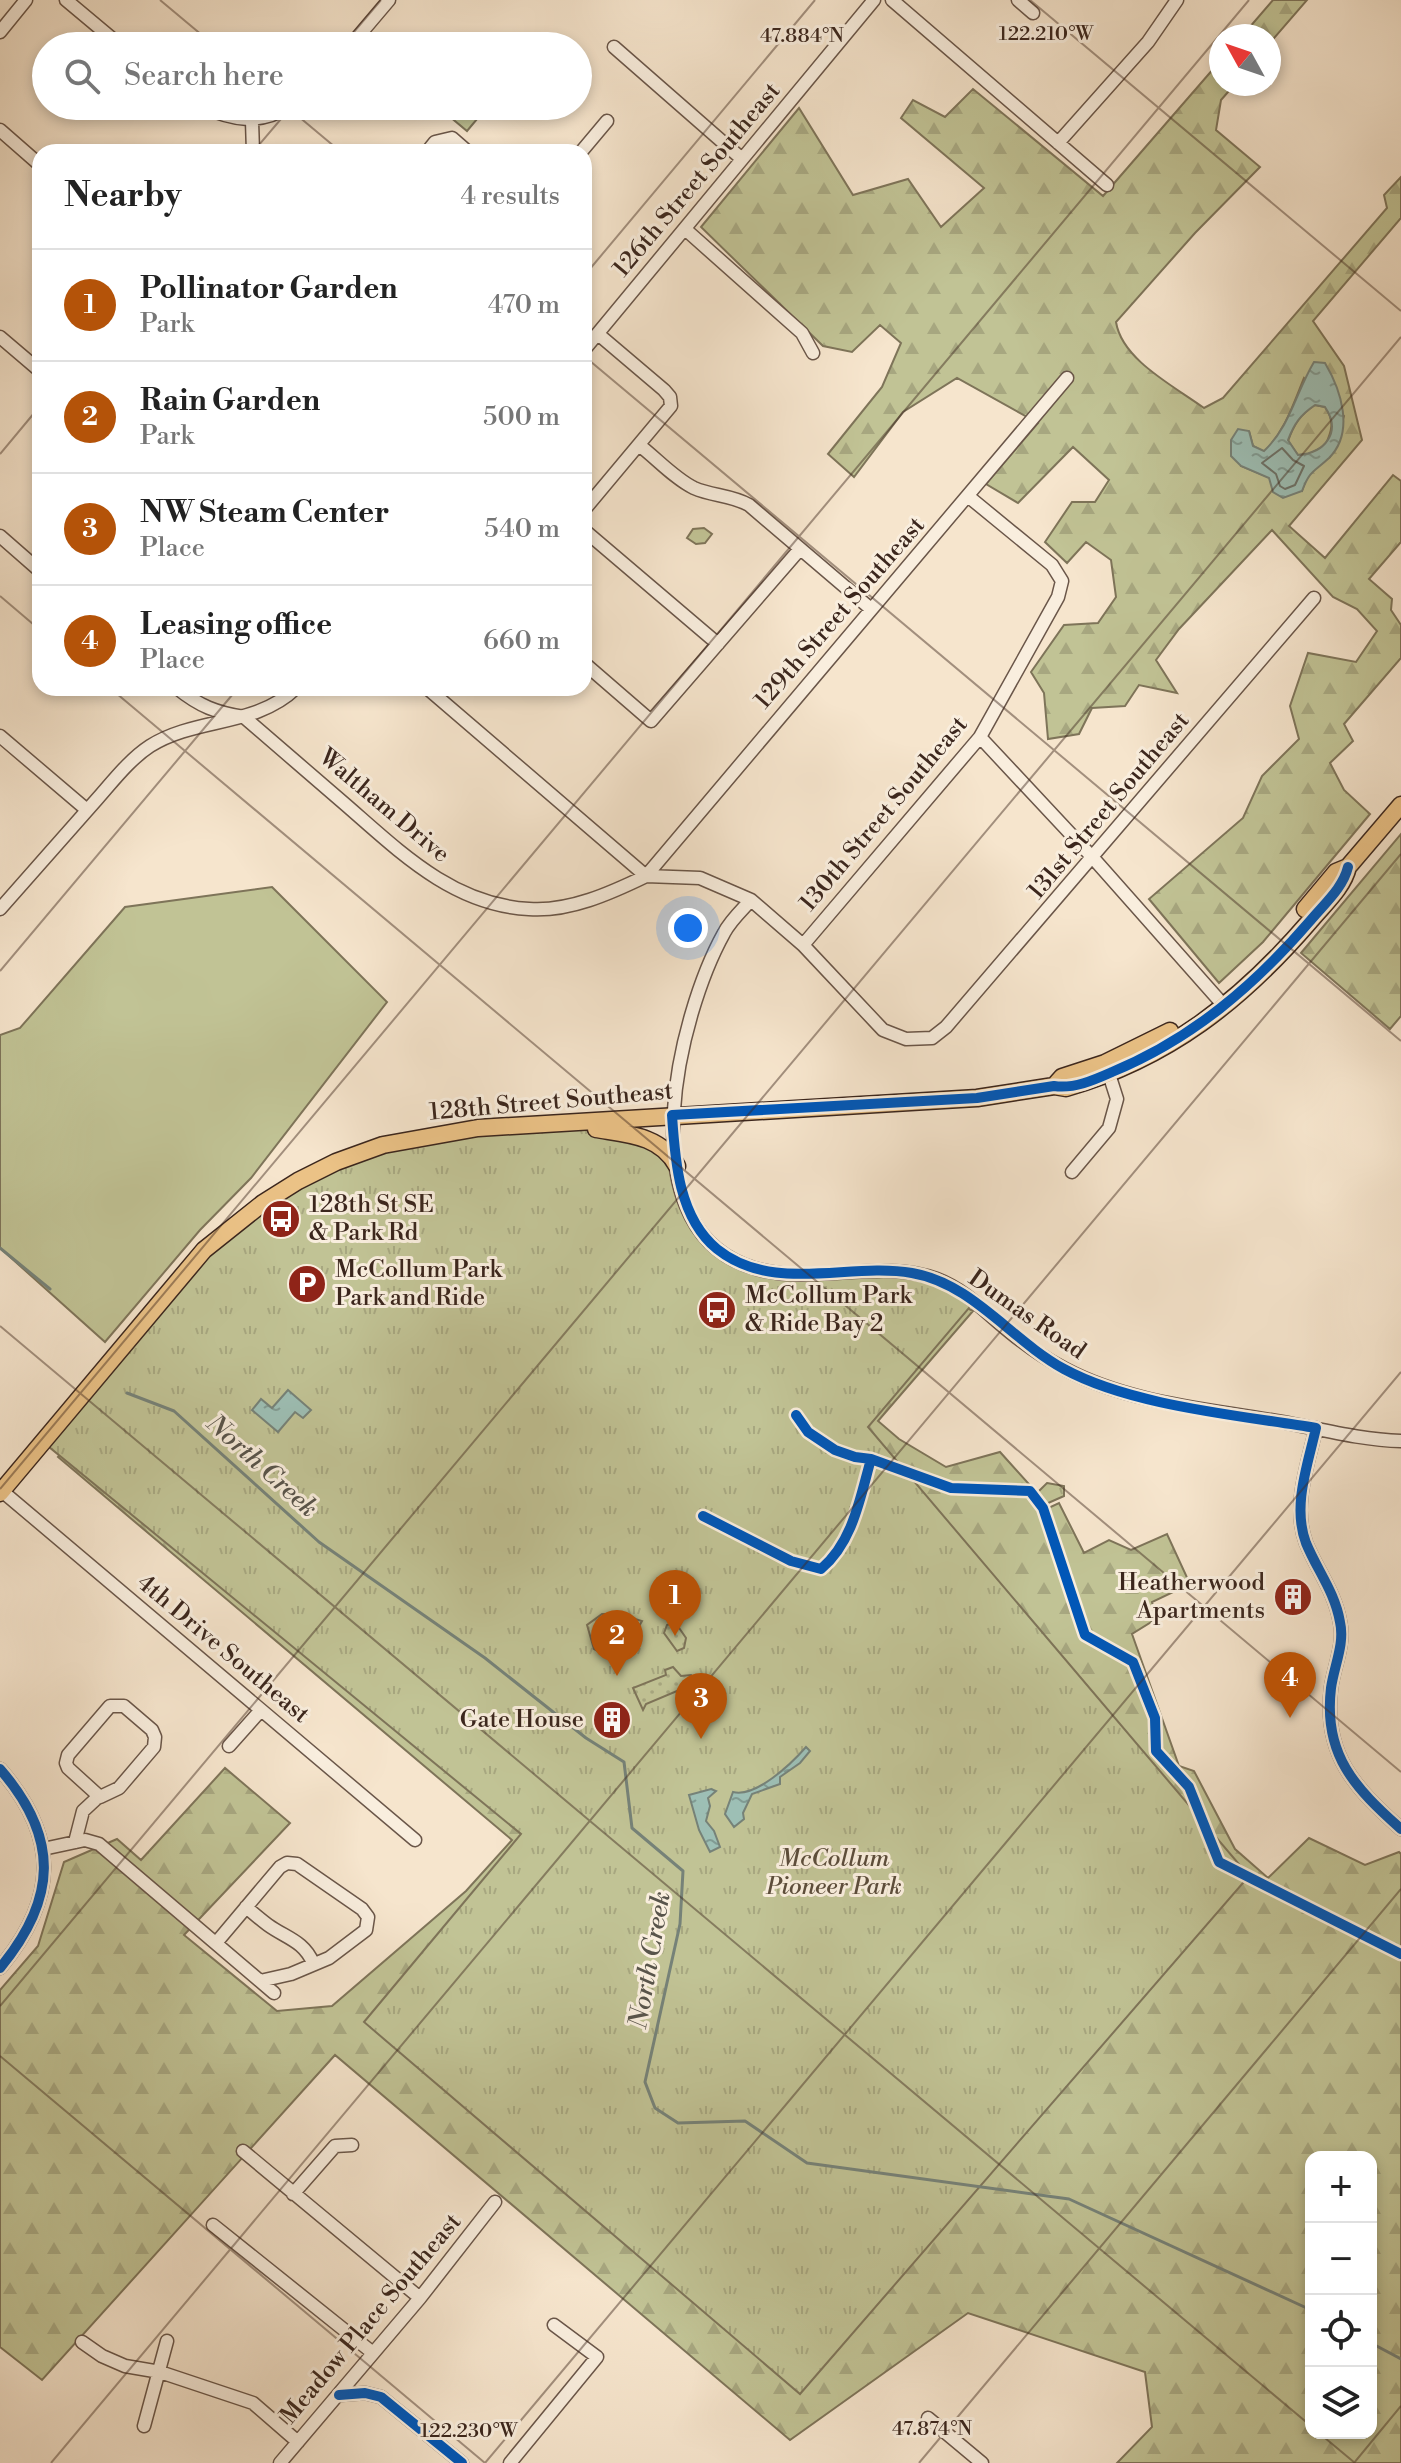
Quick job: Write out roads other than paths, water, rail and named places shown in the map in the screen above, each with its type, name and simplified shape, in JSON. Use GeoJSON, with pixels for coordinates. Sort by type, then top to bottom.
{"type":"FeatureCollection","features":[{"type":"Feature","properties":{"kind":"main road"},"geometry":{"type":"LineString","coordinates":[[1054,1086],[1062,1077],[1105,1063],[1165,1034],[1218,999],[1280,940],[1336,872],[1348,867],[1401,805]]}},
{"type":"Feature","properties":{"kind":"main road","name":"128th Street Southeast"},"geometry":{"type":"LineString","coordinates":[[1,1492],[191,1263],[263,1203],[336,1162],[383,1145],[478,1128],[977,1098],[1054,1086],[1066,1088],[1109,1074],[1174,1042],[1225,1007],[1300,932],[1345,880],[1348,867]]}},
{"type":"Feature","properties":{"kind":"main road"},"geometry":{"type":"LineString","coordinates":[[566,1123],[647,1139],[667,1150],[677,1166]]}},
{"type":"Feature","properties":{"kind":"street"},"geometry":{"type":"LineString","coordinates":[[0,32],[26,0]]}},
{"type":"Feature","properties":{"kind":"street"},"geometry":{"type":"LineString","coordinates":[[66,0],[104,32]]}},
{"type":"Feature","properties":{"kind":"street"},"geometry":{"type":"LineString","coordinates":[[362,32],[389,0]]}},
{"type":"Feature","properties":{"kind":"street","name":"126th Street Southeast"},"geometry":{"type":"LineString","coordinates":[[592,341],[874,0]]}},
{"type":"Feature","properties":{"kind":"street"},"geometry":{"type":"LineString","coordinates":[[892,0],[1107,185]]}},
{"type":"Feature","properties":{"kind":"street"},"geometry":{"type":"LineString","coordinates":[[1018,0],[1033,13]]}},
{"type":"Feature","properties":{"kind":"street"},"geometry":{"type":"LineString","coordinates":[[1058,143],[1148,42],[1177,0]]}},
{"type":"Feature","properties":{"kind":"street"},"geometry":{"type":"LineString","coordinates":[[614,47],[742,159]]}},
{"type":"Feature","properties":{"kind":"street"},"geometry":{"type":"LineString","coordinates":[[245,120],[256,120]]}},
{"type":"Feature","properties":{"kind":"street"},"geometry":{"type":"LineString","coordinates":[[252,121],[253,144]]}},
{"type":"Feature","properties":{"kind":"street"},"geometry":{"type":"LineString","coordinates":[[588,144],[607,121]]}},
{"type":"Feature","properties":{"kind":"street"},"geometry":{"type":"LineString","coordinates":[[0,130],[32,158]]}},
{"type":"Feature","properties":{"kind":"street"},"geometry":{"type":"LineString","coordinates":[[433,144],[443,138],[452,138],[459,144]]}},
{"type":"Feature","properties":{"kind":"street"},"geometry":{"type":"LineString","coordinates":[[685,229],[802,333],[813,353]]}},
{"type":"Feature","properties":{"kind":"street"},"geometry":{"type":"LineString","coordinates":[[592,501],[671,406],[670,397],[664,390],[598,334]]}},
{"type":"Feature","properties":{"kind":"street"},"geometry":{"type":"LineString","coordinates":[[0,337],[32,364]]}},
{"type":"Feature","properties":{"kind":"street","name":"129th Street Southeast"},"geometry":{"type":"LineString","coordinates":[[646,876],[1067,378]]}},
{"type":"Feature","properties":{"kind":"street"},"geometry":{"type":"LineString","coordinates":[[639,445],[690,486],[749,505],[871,609]]}},
{"type":"Feature","properties":{"kind":"street","name":"130th Street Southeast"},"geometry":{"type":"LineString","coordinates":[[803,945],[980,737],[1058,597],[1062,581],[1052,565],[969,497]]}},
{"type":"Feature","properties":{"kind":"street"},"geometry":{"type":"LineString","coordinates":[[0,536],[32,564]]}},
{"type":"Feature","properties":{"kind":"street"},"geometry":{"type":"LineString","coordinates":[[592,537],[718,644]]}},
{"type":"Feature","properties":{"kind":"street"},"geometry":{"type":"LineString","coordinates":[[592,670],[651,721],[800,549]]}},
{"type":"Feature","properties":{"kind":"street","name":"131st Street Southeast"},"geometry":{"type":"LineString","coordinates":[[803,945],[883,1030],[906,1039],[932,1038],[946,1027],[1094,859],[1314,598]]}},
{"type":"Feature","properties":{"kind":"street"},"geometry":{"type":"LineString","coordinates":[[187,696],[214,712],[244,717]]}},
{"type":"Feature","properties":{"kind":"street"},"geometry":{"type":"LineString","coordinates":[[0,909],[146,748],[196,725],[244,717],[266,709],[288,696]]}},
{"type":"Feature","properties":{"kind":"street"},"geometry":{"type":"LineString","coordinates":[[436,696],[646,876],[700,878],[751,900],[803,945]]}},
{"type":"Feature","properties":{"kind":"street","name":"Waltham Drive"},"geometry":{"type":"LineString","coordinates":[[244,717],[411,861],[441,882],[469,895],[497,905],[532,910],[578,903],[615,891],[646,876]]}},
{"type":"Feature","properties":{"kind":"street"},"geometry":{"type":"LineString","coordinates":[[0,736],[87,810]]}},
{"type":"Feature","properties":{"kind":"street"},"geometry":{"type":"LineString","coordinates":[[980,737],[1218,999]]}},
{"type":"Feature","properties":{"kind":"street","name":"Dumas Road"},"geometry":{"type":"LineString","coordinates":[[751,900],[726,928],[710,960],[683,1043],[672,1115],[682,1192],[700,1232],[718,1250],[744,1265],[793,1274],[896,1272],[937,1280],[975,1301],[1026,1344],[1063,1368],[1096,1384],[1144,1398],[1401,1441]]}},
{"type":"Feature","properties":{"kind":"street"},"geometry":{"type":"LineString","coordinates":[[1072,1172],[1109,1128],[1117,1099],[1109,1074]]}},
{"type":"Feature","properties":{"kind":"street"},"geometry":{"type":"LineString","coordinates":[[1316,1428],[1300,1505],[1305,1541],[1335,1600],[1342,1626],[1339,1658],[1331,1688],[1330,1722],[1347,1774],[1363,1795],[1401,1829]]}},
{"type":"Feature","properties":{"kind":"street","name":"4th Drive Southeast"},"geometry":{"type":"LineString","coordinates":[[1,1492],[415,1840]]}},
{"type":"Feature","properties":{"kind":"street"},"geometry":{"type":"LineString","coordinates":[[75,1842],[83,1811],[100,1797],[119,1788],[154,1747],[152,1730],[124,1706],[117,1704],[110,1706],[68,1755],[66,1763],[100,1797]]}},
{"type":"Feature","properties":{"kind":"street"},"geometry":{"type":"LineString","coordinates":[[229,1746],[261,1710]]}},
{"type":"Feature","properties":{"kind":"street"},"geometry":{"type":"LineString","coordinates":[[0,1769],[36,1823],[43,1849],[44,1879],[28,1931],[0,1968]]}},
{"type":"Feature","properties":{"kind":"street"},"geometry":{"type":"LineString","coordinates":[[43,1849],[85,1840],[99,1844],[274,1993]]}},
{"type":"Feature","properties":{"kind":"street"},"geometry":{"type":"LineString","coordinates":[[216,1943],[280,1867],[287,1863],[297,1864],[362,1909],[368,1917],[366,1930],[329,1958],[291,1974],[260,1981]]}},
{"type":"Feature","properties":{"kind":"street"},"geometry":{"type":"LineString","coordinates":[[246,1907],[270,1927],[292,1937],[308,1951],[313,1963]]}},
{"type":"Feature","properties":{"kind":"street"},"geometry":{"type":"LineString","coordinates":[[293,2194],[335,2146],[352,2145]]}},
{"type":"Feature","properties":{"kind":"street"},"geometry":{"type":"LineString","coordinates":[[243,2151],[420,2298]]}},
{"type":"Feature","properties":{"kind":"street","name":"Meadow Place Southeast"},"geometry":{"type":"LineString","coordinates":[[280,2463],[420,2298],[495,2202]]}},
{"type":"Feature","properties":{"kind":"street"},"geometry":{"type":"LineString","coordinates":[[213,2225],[373,2353]]}},
{"type":"Feature","properties":{"kind":"street"},"geometry":{"type":"LineString","coordinates":[[510,2463],[597,2357],[554,2325]]}},
{"type":"Feature","properties":{"kind":"street"},"geometry":{"type":"LineString","coordinates":[[144,2426],[167,2341]]}},
{"type":"Feature","properties":{"kind":"street"},"geometry":{"type":"LineString","coordinates":[[82,2342],[102,2356],[125,2366],[160,2372],[253,2403],[298,2442]]}},
{"type":"Feature","properties":{"kind":"street"},"geometry":{"type":"LineString","coordinates":[[339,2395],[365,2393],[381,2397],[462,2463]]}},
{"type":"Feature","properties":{"kind":"street"},"geometry":{"type":"LineString","coordinates":[[928,2418],[982,2463]]}},
{"type":"Feature","properties":{"kind":"water"},"geometry":{"type":"Polygon","coordinates":[[[1314,362],[1325,363],[1340,398],[1342,436],[1337,448],[1310,475],[1302,491],[1283,498],[1273,492],[1269,478],[1241,466],[1231,456],[1231,440],[1238,429],[1249,431],[1253,446],[1264,451],[1280,431],[1314,362]],[[1315,405],[1295,425],[1288,440],[1298,455],[1316,450],[1328,440],[1332,425],[1325,407],[1315,405]]]}},
{"type":"Feature","properties":{"kind":"water"},"geometry":{"type":"Polygon","coordinates":[[[288,1390],[311,1410],[303,1418],[295,1412],[278,1432],[252,1410],[261,1399],[272,1408],[288,1390]]]}},
{"type":"Feature","properties":{"kind":"water"},"geometry":{"type":"Polygon","coordinates":[[[806,1747],[810,1751],[800,1763],[780,1777],[780,1784],[752,1794],[743,1813],[744,1819],[734,1827],[725,1814],[733,1792],[763,1785],[806,1747]]]}},
{"type":"Feature","properties":{"kind":"water"},"geometry":{"type":"Polygon","coordinates":[[[711,1789],[716,1791],[708,1798],[710,1806],[706,1821],[720,1847],[710,1852],[699,1830],[689,1795],[711,1789]]]}},
{"type":"Feature","properties":{"kind":"waterway","name":"North Creek"},"geometry":{"type":"LineString","coordinates":[[0,1248],[50,1289]]}},
{"type":"Feature","properties":{"kind":"waterway","name":"North Creek"},"geometry":{"type":"LineString","coordinates":[[127,1393],[174,1411],[319,1542],[485,1658],[586,1738],[624,1762],[632,1828],[683,1871],[680,1924],[645,2082],[655,2108],[678,2123],[745,2121],[807,2163],[1069,2199],[1305,2307]]}},
{"type":"Feature","properties":{"kind":"waterway","name":"North Creek"},"geometry":{"type":"LineString","coordinates":[[1377,2346],[1401,2359]]}},
{"type":"Feature","properties":{"kind":"place","name":"128th St SE & Park Rd"},"geometry":{"type":"Point","coordinates":[281,1219]}},
{"type":"Feature","properties":{"kind":"place","name":"McCollum Park Park and Ride"},"geometry":{"type":"Point","coordinates":[307,1284]}},
{"type":"Feature","properties":{"kind":"place","name":"McCollum Park & Ride Bay 2"},"geometry":{"type":"Point","coordinates":[717,1310]}},
{"type":"Feature","properties":{"kind":"place","name":"Heatherwood Apartments"},"geometry":{"type":"Point","coordinates":[1293,1597]}},
{"type":"Feature","properties":{"kind":"place","name":"Pollinator Garden"},"geometry":{"type":"Point","coordinates":[675,1636]}},
{"type":"Feature","properties":{"kind":"place","name":"Rain Garden"},"geometry":{"type":"Point","coordinates":[617,1676]}},
{"type":"Feature","properties":{"kind":"place","name":"Leasing office"},"geometry":{"type":"Point","coordinates":[1290,1718]}},
{"type":"Feature","properties":{"kind":"place","name":"Gate House"},"geometry":{"type":"Point","coordinates":[612,1720]}},
{"type":"Feature","properties":{"kind":"place","name":"NW Steam Center"},"geometry":{"type":"Point","coordinates":[701,1739]}},
{"type":"Feature","properties":{"kind":"park label","name":"McCollum Pioneer Park"},"geometry":{"type":"Point","coordinates":[834,1873]}}]}
